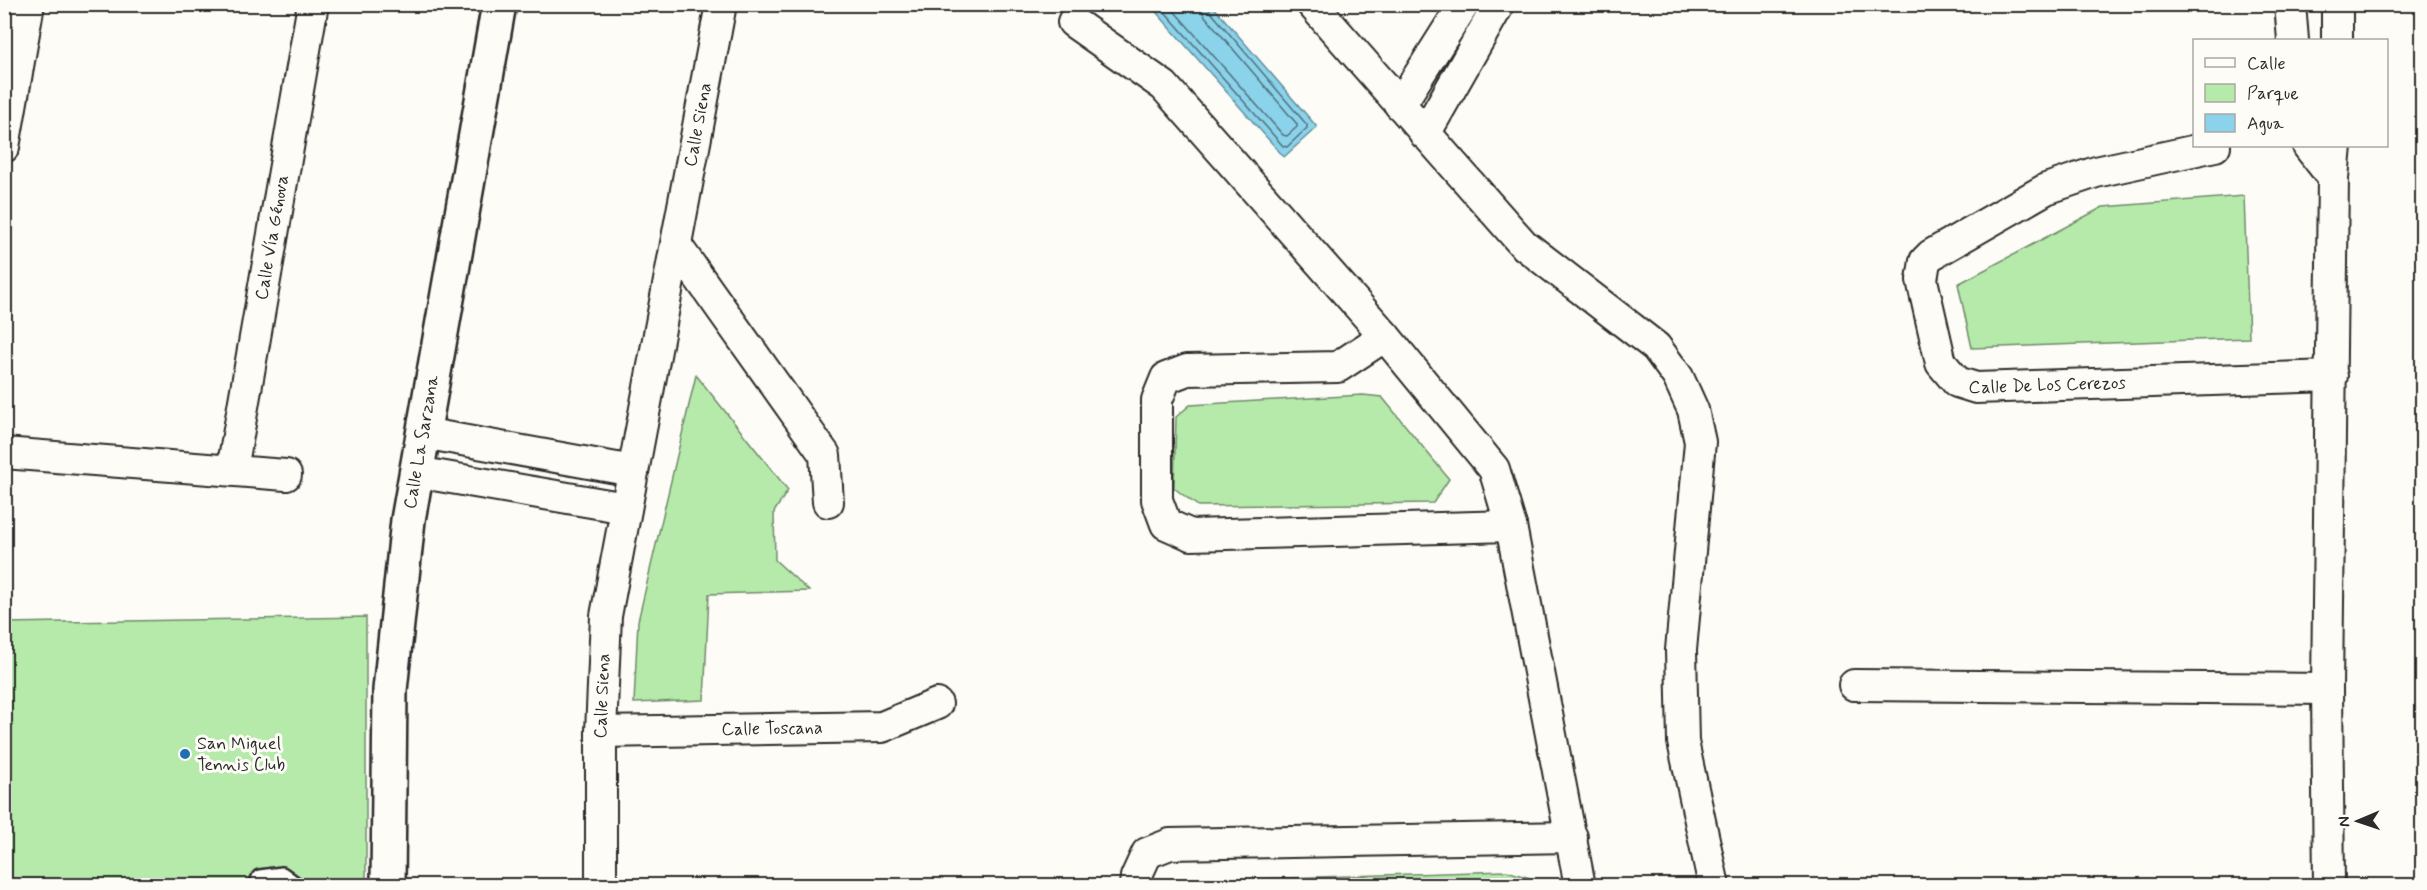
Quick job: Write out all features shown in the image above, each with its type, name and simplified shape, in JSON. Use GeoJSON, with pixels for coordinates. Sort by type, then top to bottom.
{"type":"FeatureCollection","features":[{"type":"Feature","properties":{"kind":"street"},"geometry":{"type":"LineString","coordinates":[[4,147],[29,4]]}},
{"type":"Feature","properties":{"kind":"street","name":"Calle Vía Génova"},"geometry":{"type":"LineString","coordinates":[[232,470],[313,4]]}},
{"type":"Feature","properties":{"kind":"street","name":"Calle La Sarzana"},"geometry":{"type":"LineString","coordinates":[[388,885],[390,690],[398,598],[416,472],[499,4]]}},
{"type":"Feature","properties":{"kind":"street","name":"Calle Siena"},"geometry":{"type":"LineString","coordinates":[[601,885],[601,732],[606,616],[721,4]]}},
{"type":"Feature","properties":{"kind":"street"},"geometry":{"type":"LineString","coordinates":[[1312,4],[1522,244],[1656,347],[1678,377],[1693,410],[1700,442],[1681,650],[1683,742],[1714,885]]}},
{"type":"Feature","properties":{"kind":"street"},"geometry":{"type":"LineString","coordinates":[[1400,105],[1464,4]]}},
{"type":"Feature","properties":{"kind":"street"},"geometry":{"type":"LineString","coordinates":[[1425,134],[1499,4]]}},
{"type":"Feature","properties":{"kind":"street"},"geometry":{"type":"LineString","coordinates":[[2290,4],[2293,39]]}},
{"type":"Feature","properties":{"kind":"street"},"geometry":{"type":"LineString","coordinates":[[2337,4],[2337,39]]}},
{"type":"Feature","properties":{"kind":"street"},"geometry":{"type":"LineString","coordinates":[[1073,22],[1164,86],[1385,336],[1494,469],[1511,526],[1580,885]]}},
{"type":"Feature","properties":{"kind":"street","name":"Calle De Los Cerezos"},"geometry":{"type":"LineString","coordinates":[[2210,147],[2096,172],[2046,189],[1931,255],[1925,261],[1922,280],[1941,363],[1957,382],[1977,388],[2332,375]]}},
{"type":"Feature","properties":{"kind":"street"},"geometry":{"type":"LineString","coordinates":[[2309,147],[2333,178]]}},
{"type":"Feature","properties":{"kind":"street"},"geometry":{"type":"LineString","coordinates":[[2330,885],[2326,689],[2333,178],[2336,147]]}},
{"type":"Feature","properties":{"kind":"street"},"geometry":{"type":"LineString","coordinates":[[676,245],[825,455],[828,502]]}},
{"type":"Feature","properties":{"kind":"street"},"geometry":{"type":"LineString","coordinates":[[1385,336],[1338,367],[1187,370],[1166,378],[1157,400],[1156,500],[1166,524],[1191,535],[1511,526]]}},
{"type":"Feature","properties":{"kind":"street"},"geometry":{"type":"LineString","coordinates":[[423,433],[633,471]]}},
{"type":"Feature","properties":{"kind":"street"},"geometry":{"type":"LineString","coordinates":[[4,453],[286,474]]}},
{"type":"Feature","properties":{"kind":"street"},"geometry":{"type":"LineString","coordinates":[[416,472],[626,508]]}},
{"type":"Feature","properties":{"kind":"street"},"geometry":{"type":"LineString","coordinates":[[1854,685],[2326,689]]}},
{"type":"Feature","properties":{"kind":"street","name":"Calle Toscana"},"geometry":{"type":"LineString","coordinates":[[601,732],[882,727],[937,704]]}},
{"type":"Feature","properties":{"kind":"street"},"geometry":{"type":"LineString","coordinates":[[1136,885],[1136,877],[1147,853],[1170,844],[1572,837]]}},
{"type":"Feature","properties":{"kind":"lane"},"geometry":{"type":"LineString","coordinates":[[257,885],[260,878],[282,875],[297,885]]}},
{"type":"Feature","properties":{"kind":"green space"},"geometry":{"type":"Polygon","coordinates":[[[2244,196],[2249,338],[1972,348],[1958,284],[2103,207],[2244,196]]]}},
{"type":"Feature","properties":{"kind":"green space"},"geometry":{"type":"Polygon","coordinates":[[[696,375],[788,490],[774,512],[775,560],[809,591],[709,594],[704,700],[634,703],[638,621],[696,375]]]}},
{"type":"Feature","properties":{"kind":"green space"},"geometry":{"type":"Polygon","coordinates":[[[1363,395],[1382,397],[1449,479],[1433,503],[1198,506],[1174,488],[1176,417],[1190,405],[1363,395]]]}},
{"type":"Feature","properties":{"kind":"green space","name":"San Miguel Tennis Club"},"geometry":{"type":"Polygon","coordinates":[[[366,617],[366,885],[5,885],[5,623],[366,617]]]}},
{"type":"Feature","properties":{"kind":"green space"},"geometry":{"type":"Polygon","coordinates":[[[1507,871],[1530,878],[1532,885],[1164,885],[1165,882],[1507,871]]]}},
{"type":"Feature","properties":{"kind":"water"},"geometry":{"type":"Polygon","coordinates":[[[1150,5],[1212,5],[1317,127],[1284,157],[1150,5]]]}},
{"type":"Feature","properties":{"kind":"place","name":"San Miguel Tennis Club"},"geometry":{"type":"Point","coordinates":[185,754]}}]}
